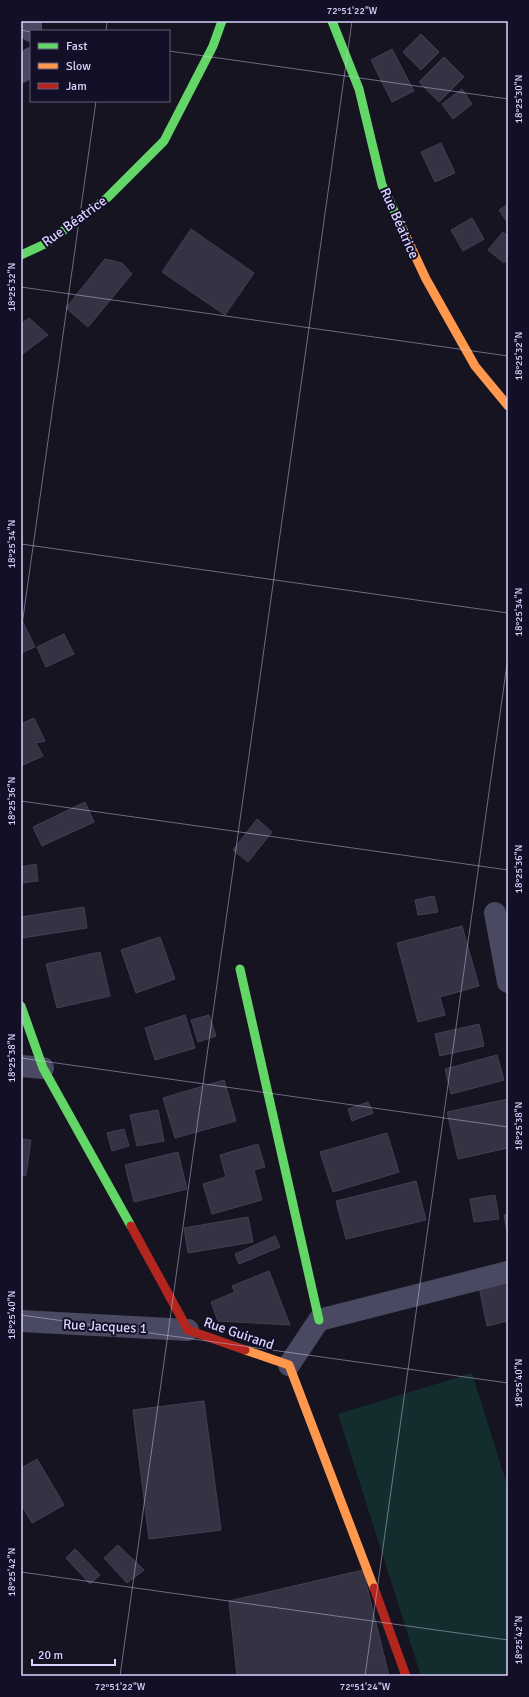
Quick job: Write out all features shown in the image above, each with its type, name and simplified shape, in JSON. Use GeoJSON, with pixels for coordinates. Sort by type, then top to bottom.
{"type":"FeatureCollection","features":[{"type":"Feature","properties":{"kind":"street","name":"Rue Béatrice"},"geometry":{"type":"LineString","coordinates":[[21,255],[47,243],[107,198],[164,141],[213,46],[222,21]]}},
{"type":"Feature","properties":{"kind":"street","name":"Rue Béatrice"},"geometry":{"type":"LineString","coordinates":[[332,21],[359,89],[382,185],[426,279],[475,366],[508,406]]}},
{"type":"Feature","properties":{"kind":"street"},"geometry":{"type":"LineString","coordinates":[[21,72],[30,59]]}},
{"type":"Feature","properties":{"kind":"street"},"geometry":{"type":"LineString","coordinates":[[495,913],[508,982]]}},
{"type":"Feature","properties":{"kind":"street"},"geometry":{"type":"LineString","coordinates":[[240,969],[319,1320]]}},
{"type":"Feature","properties":{"kind":"street","name":"Rue Guirand"},"geometry":{"type":"LineString","coordinates":[[21,1006],[43,1068],[188,1330],[290,1365]]}},
{"type":"Feature","properties":{"kind":"street"},"geometry":{"type":"LineString","coordinates":[[21,1066],[43,1068]]}},
{"type":"Feature","properties":{"kind":"street"},"geometry":{"type":"LineString","coordinates":[[406,1676],[349,1519],[290,1365],[319,1320],[508,1272]]}},
{"type":"Feature","properties":{"kind":"street","name":"Rue Jacques 1"},"geometry":{"type":"LineString","coordinates":[[21,1321],[188,1330]]}},
{"type":"Feature","properties":{"kind":"green space"},"geometry":{"type":"Polygon","coordinates":[[[472,1373],[508,1488],[508,1676],[421,1676],[338,1414],[472,1373]]]}},
{"type":"Feature","properties":{"kind":"building"},"geometry":{"type":"Polygon","coordinates":[[[421,34],[439,52],[421,70],[403,52],[421,34]]]}},
{"type":"Feature","properties":{"kind":"building"},"geometry":{"type":"Polygon","coordinates":[[[392,49],[414,91],[392,102],[371,60],[392,49]]]}},
{"type":"Feature","properties":{"kind":"building"},"geometry":{"type":"Polygon","coordinates":[[[444,57],[464,77],[439,102],[419,82],[444,57]]]}},
{"type":"Feature","properties":{"kind":"building"},"geometry":{"type":"Polygon","coordinates":[[[462,89],[472,104],[453,119],[442,104],[462,89]]]}},
{"type":"Feature","properties":{"kind":"building"},"geometry":{"type":"Polygon","coordinates":[[[441,143],[455,173],[435,182],[421,152],[441,143]]]}},
{"type":"Feature","properties":{"kind":"building"},"geometry":{"type":"Polygon","coordinates":[[[508,204],[508,221],[507,222],[499,210],[508,204]]]}},
{"type":"Feature","properties":{"kind":"building"},"geometry":{"type":"Polygon","coordinates":[[[472,218],[484,239],[463,251],[451,230],[472,218]]]}},
{"type":"Feature","properties":{"kind":"building"},"geometry":{"type":"Polygon","coordinates":[[[191,229],[254,273],[225,315],[162,272],[191,229]]]}},
{"type":"Feature","properties":{"kind":"building"},"geometry":{"type":"Polygon","coordinates":[[[503,232],[508,236],[508,258],[504,263],[488,250],[503,232]]]}},
{"type":"Feature","properties":{"kind":"building"},"geometry":{"type":"Polygon","coordinates":[[[105,259],[122,263],[132,274],[88,327],[66,308],[105,259]]]}},
{"type":"Feature","properties":{"kind":"building"},"geometry":{"type":"Polygon","coordinates":[[[29,318],[48,335],[21,355],[21,324],[29,318]]]}},
{"type":"Feature","properties":{"kind":"building"},"geometry":{"type":"Polygon","coordinates":[[[21,618],[35,647],[21,653],[21,618]]]}},
{"type":"Feature","properties":{"kind":"building"},"geometry":{"type":"Polygon","coordinates":[[[64,634],[74,654],[46,667],[37,647],[64,634]]]}},
{"type":"Feature","properties":{"kind":"building"},"geometry":{"type":"Polygon","coordinates":[[[34,718],[45,741],[36,743],[43,756],[23,765],[21,762],[21,724],[34,718]]]}},
{"type":"Feature","properties":{"kind":"building"},"geometry":{"type":"Polygon","coordinates":[[[85,802],[94,822],[42,846],[33,827],[85,802]]]}},
{"type":"Feature","properties":{"kind":"building"},"geometry":{"type":"Polygon","coordinates":[[[257,819],[272,832],[248,862],[233,850],[257,819]]]}},
{"type":"Feature","properties":{"kind":"building"},"geometry":{"type":"Polygon","coordinates":[[[36,864],[38,881],[21,883],[21,867],[36,864]]]}},
{"type":"Feature","properties":{"kind":"building"},"geometry":{"type":"Polygon","coordinates":[[[434,896],[438,912],[418,915],[415,900],[434,896]]]}},
{"type":"Feature","properties":{"kind":"building"},"geometry":{"type":"Polygon","coordinates":[[[84,907],[87,928],[22,938],[21,917],[84,907]]]}},
{"type":"Feature","properties":{"kind":"building"},"geometry":{"type":"Polygon","coordinates":[[[462,926],[479,986],[440,997],[445,1015],[418,1022],[397,943],[462,926]]]}},
{"type":"Feature","properties":{"kind":"building"},"geometry":{"type":"Polygon","coordinates":[[[160,937],[175,979],[136,993],[121,950],[160,937]]]}},
{"type":"Feature","properties":{"kind":"building"},"geometry":{"type":"Polygon","coordinates":[[[100,952],[110,996],[57,1008],[46,964],[100,952]]]}},
{"type":"Feature","properties":{"kind":"building"},"geometry":{"type":"Polygon","coordinates":[[[185,1015],[195,1048],[155,1060],[145,1028],[185,1015]]]}},
{"type":"Feature","properties":{"kind":"building"},"geometry":{"type":"Polygon","coordinates":[[[209,1015],[216,1036],[198,1042],[191,1020],[209,1015]]]}},
{"type":"Feature","properties":{"kind":"building"},"geometry":{"type":"Polygon","coordinates":[[[479,1024],[484,1046],[440,1056],[435,1034],[479,1024]]]}},
{"type":"Feature","properties":{"kind":"building"},"geometry":{"type":"Polygon","coordinates":[[[497,1055],[504,1080],[451,1094],[445,1069],[497,1055]]]}},
{"type":"Feature","properties":{"kind":"building"},"geometry":{"type":"Polygon","coordinates":[[[224,1080],[236,1121],[175,1138],[163,1098],[224,1080]]]}},
{"type":"Feature","properties":{"kind":"building"},"geometry":{"type":"Polygon","coordinates":[[[508,1099],[508,1148],[458,1159],[447,1112],[508,1099]]]}},
{"type":"Feature","properties":{"kind":"building"},"geometry":{"type":"Polygon","coordinates":[[[368,1102],[373,1113],[352,1121],[348,1109],[368,1102]]]}},
{"type":"Feature","properties":{"kind":"building"},"geometry":{"type":"Polygon","coordinates":[[[158,1110],[164,1141],[137,1146],[130,1115],[158,1110]]]}},
{"type":"Feature","properties":{"kind":"building"},"geometry":{"type":"Polygon","coordinates":[[[124,1129],[129,1146],[112,1151],[107,1133],[124,1129]]]}},
{"type":"Feature","properties":{"kind":"building"},"geometry":{"type":"Polygon","coordinates":[[[387,1133],[399,1172],[333,1192],[320,1152],[387,1133]]]}},
{"type":"Feature","properties":{"kind":"building"},"geometry":{"type":"Polygon","coordinates":[[[21,1139],[31,1140],[26,1175],[21,1176],[21,1139]]]}},
{"type":"Feature","properties":{"kind":"building"},"geometry":{"type":"Polygon","coordinates":[[[258,1144],[265,1167],[254,1170],[262,1200],[212,1214],[203,1184],[226,1177],[220,1155],[258,1144]]]}},
{"type":"Feature","properties":{"kind":"building"},"geometry":{"type":"Polygon","coordinates":[[[178,1152],[187,1189],[134,1202],[125,1165],[178,1152]]]}},
{"type":"Feature","properties":{"kind":"building"},"geometry":{"type":"Polygon","coordinates":[[[416,1181],[426,1220],[346,1239],[336,1201],[416,1181]]]}},
{"type":"Feature","properties":{"kind":"building"},"geometry":{"type":"Polygon","coordinates":[[[495,1195],[499,1219],[474,1222],[470,1199],[495,1195]]]}},
{"type":"Feature","properties":{"kind":"building"},"geometry":{"type":"Polygon","coordinates":[[[508,1214],[508,1232],[507,1232],[504,1215],[508,1214]]]}},
{"type":"Feature","properties":{"kind":"building"},"geometry":{"type":"Polygon","coordinates":[[[248,1217],[253,1242],[188,1253],[184,1228],[248,1217]]]}},
{"type":"Feature","properties":{"kind":"building"},"geometry":{"type":"Polygon","coordinates":[[[275,1236],[280,1247],[239,1264],[235,1254],[275,1236]]]}},
{"type":"Feature","properties":{"kind":"building"},"geometry":{"type":"Polygon","coordinates":[[[269,1271],[290,1325],[218,1321],[211,1302],[235,1292],[232,1286],[269,1271]]]}},
{"type":"Feature","properties":{"kind":"building"},"geometry":{"type":"Polygon","coordinates":[[[508,1276],[508,1321],[487,1326],[478,1282],[508,1276]]]}},
{"type":"Feature","properties":{"kind":"building"},"geometry":{"type":"Polygon","coordinates":[[[204,1401],[221,1530],[149,1539],[133,1410],[204,1401]]]}},
{"type":"Feature","properties":{"kind":"building"},"geometry":{"type":"Polygon","coordinates":[[[37,1459],[64,1505],[32,1523],[21,1504],[21,1468],[37,1459]]]}},
{"type":"Feature","properties":{"kind":"building"},"geometry":{"type":"Polygon","coordinates":[[[118,1545],[144,1570],[127,1583],[104,1558],[118,1545]]]}},
{"type":"Feature","properties":{"kind":"building"},"geometry":{"type":"Polygon","coordinates":[[[75,1549],[100,1575],[90,1584],[66,1558],[75,1549]]]}},
{"type":"Feature","properties":{"kind":"building"},"geometry":{"type":"Polygon","coordinates":[[[363,1570],[389,1676],[237,1676],[229,1601],[363,1570]]]}},
{"type":"Feature","properties":{"kind":"traffic: fast"},"geometry":{"type":"LineString","coordinates":[[21,255],[47,243],[107,198],[164,141],[213,46],[222,21]]}},
{"type":"Feature","properties":{"kind":"traffic: fast"},"geometry":{"type":"LineString","coordinates":[[332,21],[359,89],[382,185],[403,230]]}},
{"type":"Feature","properties":{"kind":"traffic: fast"},"geometry":{"type":"LineString","coordinates":[[240,969],[319,1320]]}},
{"type":"Feature","properties":{"kind":"traffic: fast"},"geometry":{"type":"LineString","coordinates":[[21,1006],[43,1068],[131,1226]]}},
{"type":"Feature","properties":{"kind":"traffic: slow"},"geometry":{"type":"LineString","coordinates":[[403,230],[426,279],[475,366],[508,406]]}},
{"type":"Feature","properties":{"kind":"traffic: slow"},"geometry":{"type":"LineString","coordinates":[[245,1350],[289,1365],[374,1588]]}},
{"type":"Feature","properties":{"kind":"traffic: jam"},"geometry":{"type":"LineString","coordinates":[[131,1226],[188,1330],[245,1350]]}},
{"type":"Feature","properties":{"kind":"traffic: jam"},"geometry":{"type":"LineString","coordinates":[[374,1588],[406,1676]]}}]}
